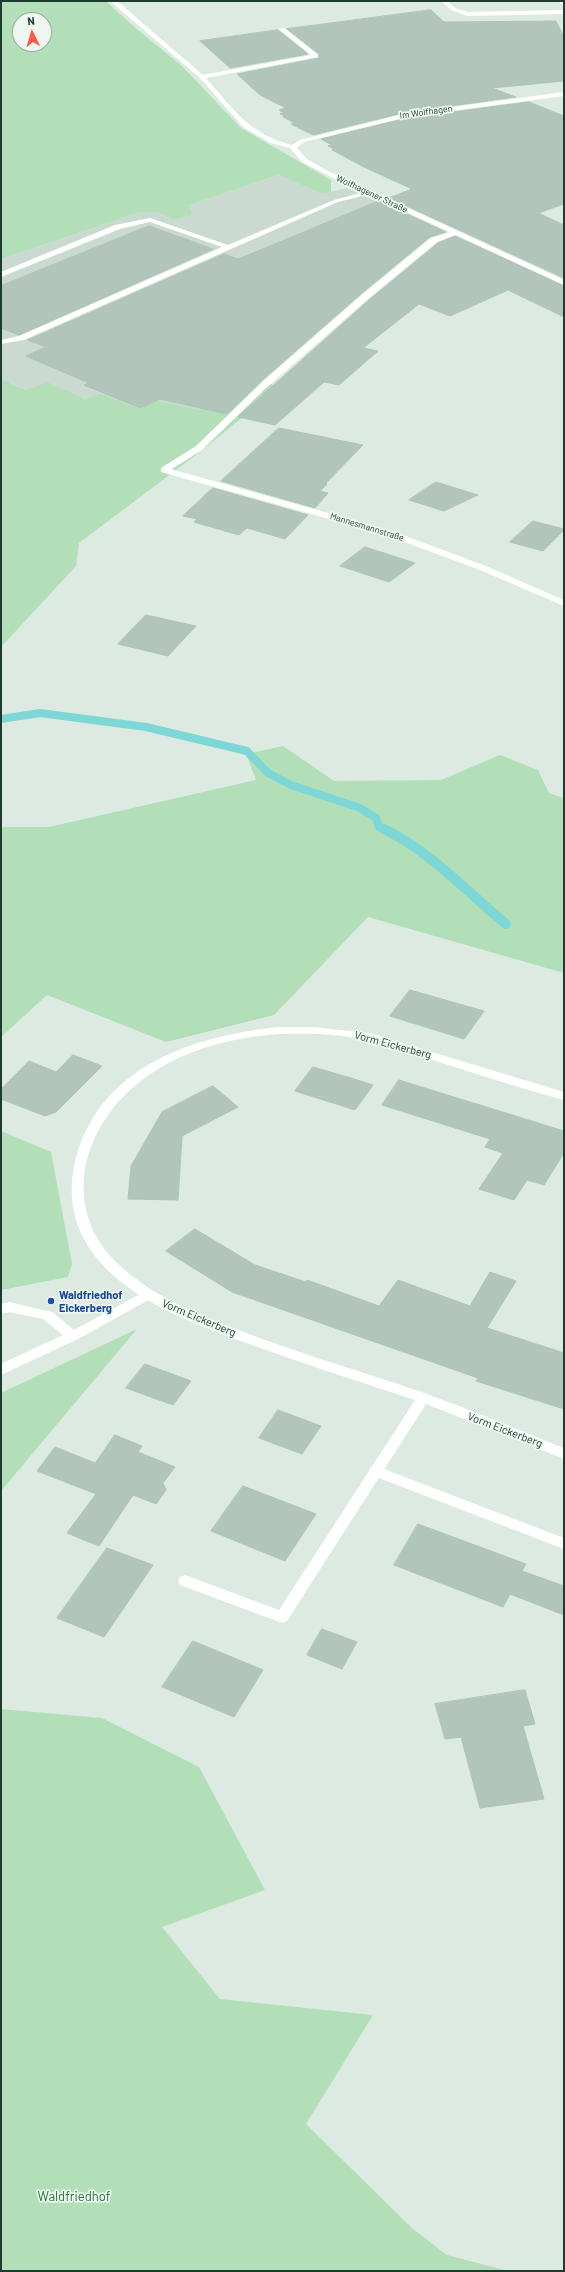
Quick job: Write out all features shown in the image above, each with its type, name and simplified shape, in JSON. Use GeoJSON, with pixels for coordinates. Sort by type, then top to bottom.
{"type":"FeatureCollection","features":[{"type":"Feature","properties":{"kind":"street"},"geometry":{"type":"LineString","coordinates":[[113,1],[202,77],[245,126],[272,142],[293,147]]}},
{"type":"Feature","properties":{"kind":"street"},"geometry":{"type":"LineString","coordinates":[[444,1],[453,9],[467,14],[564,12]]}},
{"type":"Feature","properties":{"kind":"street"},"geometry":{"type":"LineString","coordinates":[[561,1],[564,4]]}},
{"type":"Feature","properties":{"kind":"street"},"geometry":{"type":"LineString","coordinates":[[202,77],[316,56],[282,30]]}},
{"type":"Feature","properties":{"kind":"street","name":"Im Wolfhagen"},"geometry":{"type":"LineString","coordinates":[[293,147],[302,141],[407,115],[564,94]]}},
{"type":"Feature","properties":{"kind":"street","name":"Wolfhagener Straße"},"geometry":{"type":"LineString","coordinates":[[293,147],[296,154],[304,160],[368,193],[564,283]]}},
{"type":"Feature","properties":{"kind":"street"},"geometry":{"type":"LineString","coordinates":[[1,342],[21,338],[336,201],[368,193]]}},
{"type":"Feature","properties":{"kind":"street"},"geometry":{"type":"LineString","coordinates":[[1,275],[118,227],[141,221],[150,220],[228,247]]}},
{"type":"Feature","properties":{"kind":"street","name":"Mannesmannstraße"},"geometry":{"type":"LineString","coordinates":[[456,233],[434,240],[262,387],[199,448],[164,470],[386,532],[483,568],[564,603]]}},
{"type":"Feature","properties":{"kind":"street","name":"Vorm Eickerberg"},"geometry":{"type":"LineString","coordinates":[[564,1096],[384,1040],[348,1033],[279,1030],[243,1034],[183,1051],[149,1068],[120,1092],[97,1122],[83,1153],[78,1170],[78,1200],[89,1238],[109,1263],[134,1286],[171,1308],[275,1350],[423,1398],[564,1454]]}},
{"type":"Feature","properties":{"kind":"street"},"geometry":{"type":"LineString","coordinates":[[1,1370],[73,1336],[148,1294]]}},
{"type":"Feature","properties":{"kind":"street"},"geometry":{"type":"LineString","coordinates":[[1,1309],[8,1307],[47,1315],[73,1336]]}},
{"type":"Feature","properties":{"kind":"street"},"geometry":{"type":"LineString","coordinates":[[185,1580],[282,1617],[423,1398]]}},
{"type":"Feature","properties":{"kind":"street"},"geometry":{"type":"LineString","coordinates":[[376,1471],[564,1544]]}},
{"type":"Feature","properties":{"kind":"shaded area"},"geometry":{"type":"Polygon","coordinates":[[[278,175],[323,194],[347,188],[444,233],[427,237],[200,410],[155,400],[138,408],[100,393],[85,399],[48,382],[28,390],[1,379],[1,259],[140,212],[157,212],[173,220],[193,215],[187,205],[278,175]]]}},
{"type":"Feature","properties":{"kind":"green space"},"geometry":{"type":"Polygon","coordinates":[[[1,1],[106,1],[132,25],[182,66],[241,128],[331,180],[331,192],[323,194],[278,175],[188,205],[193,215],[173,220],[157,212],[140,212],[1,259],[1,1]]]}},
{"type":"Feature","properties":{"kind":"green space"},"geometry":{"type":"Polygon","coordinates":[[[1,379],[27,390],[48,382],[85,399],[100,393],[138,408],[155,400],[200,410],[240,379],[281,386],[200,452],[79,543],[76,566],[1,647],[1,379]]]}},
{"type":"Feature","properties":{"kind":"green space"},"geometry":{"type":"Polygon","coordinates":[[[283,746],[334,781],[441,780],[500,755],[538,770],[549,793],[564,798],[564,973],[368,917],[274,1015],[166,1042],[47,995],[1,1037],[1,827],[49,827],[256,780],[246,754],[283,746]]]}},
{"type":"Feature","properties":{"kind":"green space"},"geometry":{"type":"Polygon","coordinates":[[[1,1131],[51,1152],[72,1264],[68,1277],[1,1290],[1,1131]]]}},
{"type":"Feature","properties":{"kind":"green space"},"geometry":{"type":"Polygon","coordinates":[[[137,1329],[1,1491],[1,1393],[137,1329]]]}},
{"type":"Feature","properties":{"kind":"green space","name":"Waldfriedhof"},"geometry":{"type":"Polygon","coordinates":[[[1,1709],[102,1718],[199,1767],[265,1890],[162,1927],[220,1999],[373,2015],[306,2124],[413,2229],[447,2255],[508,2271],[1,2271],[1,1709]]]}},
{"type":"Feature","properties":{"kind":"building"},"geometry":{"type":"Polygon","coordinates":[[[431,10],[444,22],[556,21],[564,37],[564,81],[492,88],[516,97],[407,112],[313,135],[291,124],[295,123],[280,114],[284,113],[279,110],[286,108],[260,95],[237,74],[319,58],[319,54],[287,29],[431,10]]]}},
{"type":"Feature","properties":{"kind":"building"},"geometry":{"type":"Polygon","coordinates":[[[278,30],[308,54],[230,68],[200,41],[278,30]]]}},
{"type":"Feature","properties":{"kind":"building"},"geometry":{"type":"Polygon","coordinates":[[[529,102],[564,116],[564,204],[538,213],[564,225],[564,278],[389,198],[412,189],[364,167],[332,150],[334,149],[328,146],[332,145],[321,139],[407,118],[529,102]]]}},
{"type":"Feature","properties":{"kind":"building"},"geometry":{"type":"Polygon","coordinates":[[[379,201],[446,232],[430,237],[362,293],[258,384],[227,414],[160,399],[140,408],[84,385],[89,383],[26,356],[46,347],[28,340],[224,254],[238,259],[379,201]]]}},
{"type":"Feature","properties":{"kind":"building"},"geometry":{"type":"Polygon","coordinates":[[[149,226],[213,249],[19,335],[1,328],[1,286],[149,226]]]}},
{"type":"Feature","properties":{"kind":"building"},"geometry":{"type":"Polygon","coordinates":[[[455,236],[564,286],[564,317],[508,290],[450,316],[419,304],[363,348],[378,351],[339,385],[324,382],[275,425],[238,417],[370,299],[438,243],[455,236]]]}},
{"type":"Feature","properties":{"kind":"building"},"geometry":{"type":"Polygon","coordinates":[[[279,428],[363,445],[326,483],[327,484],[320,491],[328,493],[315,508],[221,481],[279,428]]]}},
{"type":"Feature","properties":{"kind":"building"},"geometry":{"type":"Polygon","coordinates":[[[436,482],[478,495],[444,511],[409,500],[436,482]]]}},
{"type":"Feature","properties":{"kind":"building"},"geometry":{"type":"Polygon","coordinates":[[[213,488],[308,515],[285,539],[247,528],[239,535],[194,522],[197,519],[183,516],[213,488]]]}},
{"type":"Feature","properties":{"kind":"building"},"geometry":{"type":"Polygon","coordinates":[[[533,521],[564,530],[543,551],[510,542],[533,521]]]}},
{"type":"Feature","properties":{"kind":"building"},"geometry":{"type":"Polygon","coordinates":[[[365,547],[415,563],[389,582],[340,566],[365,547]]]}},
{"type":"Feature","properties":{"kind":"building"},"geometry":{"type":"Polygon","coordinates":[[[146,615],[196,626],[168,656],[118,644],[146,615]]]}},
{"type":"Feature","properties":{"kind":"building"},"geometry":{"type":"Polygon","coordinates":[[[410,990],[484,1011],[464,1039],[390,1016],[410,990]]]}},
{"type":"Feature","properties":{"kind":"building"},"geometry":{"type":"Polygon","coordinates":[[[73,1055],[102,1066],[56,1112],[45,1116],[1,1099],[1,1089],[29,1061],[56,1072],[73,1055]]]}},
{"type":"Feature","properties":{"kind":"building"},"geometry":{"type":"Polygon","coordinates":[[[313,1067],[373,1085],[355,1110],[295,1091],[313,1067]]]}},
{"type":"Feature","properties":{"kind":"building"},"geometry":{"type":"Polygon","coordinates":[[[399,1080],[564,1131],[564,1153],[544,1185],[527,1180],[514,1200],[479,1189],[503,1153],[485,1147],[490,1139],[382,1105],[399,1080]]]}},
{"type":"Feature","properties":{"kind":"building"},"geometry":{"type":"Polygon","coordinates":[[[213,1086],[238,1107],[182,1136],[178,1200],[128,1199],[131,1166],[162,1112],[213,1086]]]}},
{"type":"Feature","properties":{"kind":"building"},"geometry":{"type":"Polygon","coordinates":[[[195,1229],[255,1265],[306,1282],[307,1280],[379,1306],[398,1280],[470,1306],[490,1272],[516,1281],[487,1328],[564,1353],[564,1409],[476,1381],[478,1378],[232,1292],[166,1251],[195,1229]]]}},
{"type":"Feature","properties":{"kind":"building"},"geometry":{"type":"Polygon","coordinates":[[[145,1364],[191,1381],[173,1405],[126,1388],[145,1364]]]}},
{"type":"Feature","properties":{"kind":"building"},"geometry":{"type":"Polygon","coordinates":[[[278,1410],[321,1426],[302,1454],[259,1438],[278,1410]]]}},
{"type":"Feature","properties":{"kind":"building"},"geometry":{"type":"Polygon","coordinates":[[[115,1435],[142,1446],[138,1452],[175,1467],[163,1483],[166,1490],[156,1504],[133,1495],[99,1546],[67,1533],[96,1494],[37,1471],[55,1447],[95,1463],[115,1435]]]}},
{"type":"Feature","properties":{"kind":"building"},"geometry":{"type":"Polygon","coordinates":[[[243,1486],[316,1514],[285,1561],[211,1531],[243,1486]]]}},
{"type":"Feature","properties":{"kind":"building"},"geometry":{"type":"Polygon","coordinates":[[[418,1524],[526,1564],[522,1571],[564,1586],[564,1615],[510,1594],[503,1607],[394,1565],[418,1524]]]}},
{"type":"Feature","properties":{"kind":"building"},"geometry":{"type":"Polygon","coordinates":[[[107,1548],[153,1565],[104,1637],[57,1618],[107,1548]]]}},
{"type":"Feature","properties":{"kind":"building"},"geometry":{"type":"Polygon","coordinates":[[[322,1629],[357,1642],[342,1669],[307,1655],[322,1629]]]}},
{"type":"Feature","properties":{"kind":"building"},"geometry":{"type":"Polygon","coordinates":[[[193,1641],[263,1670],[234,1717],[162,1687],[193,1641]]]}},
{"type":"Feature","properties":{"kind":"building"},"geometry":{"type":"Polygon","coordinates":[[[525,1690],[535,1724],[523,1726],[544,1799],[480,1808],[461,1737],[445,1739],[435,1704],[525,1690]]]}},
{"type":"Feature","properties":{"kind":"waterway"},"geometry":{"type":"LineString","coordinates":[[1,719],[40,713],[146,727],[247,751],[268,773],[291,785],[360,808],[376,818],[379,827],[385,830]]}},
{"type":"Feature","properties":{"kind":"waterway"},"geometry":{"type":"LineString","coordinates":[[385,830],[401,838],[433,860],[506,924]]}},
{"type":"Feature","properties":{"kind":"place","name":"Waldfriedhof Eickerberg"},"geometry":{"type":"Point","coordinates":[51,1301]}}]}
